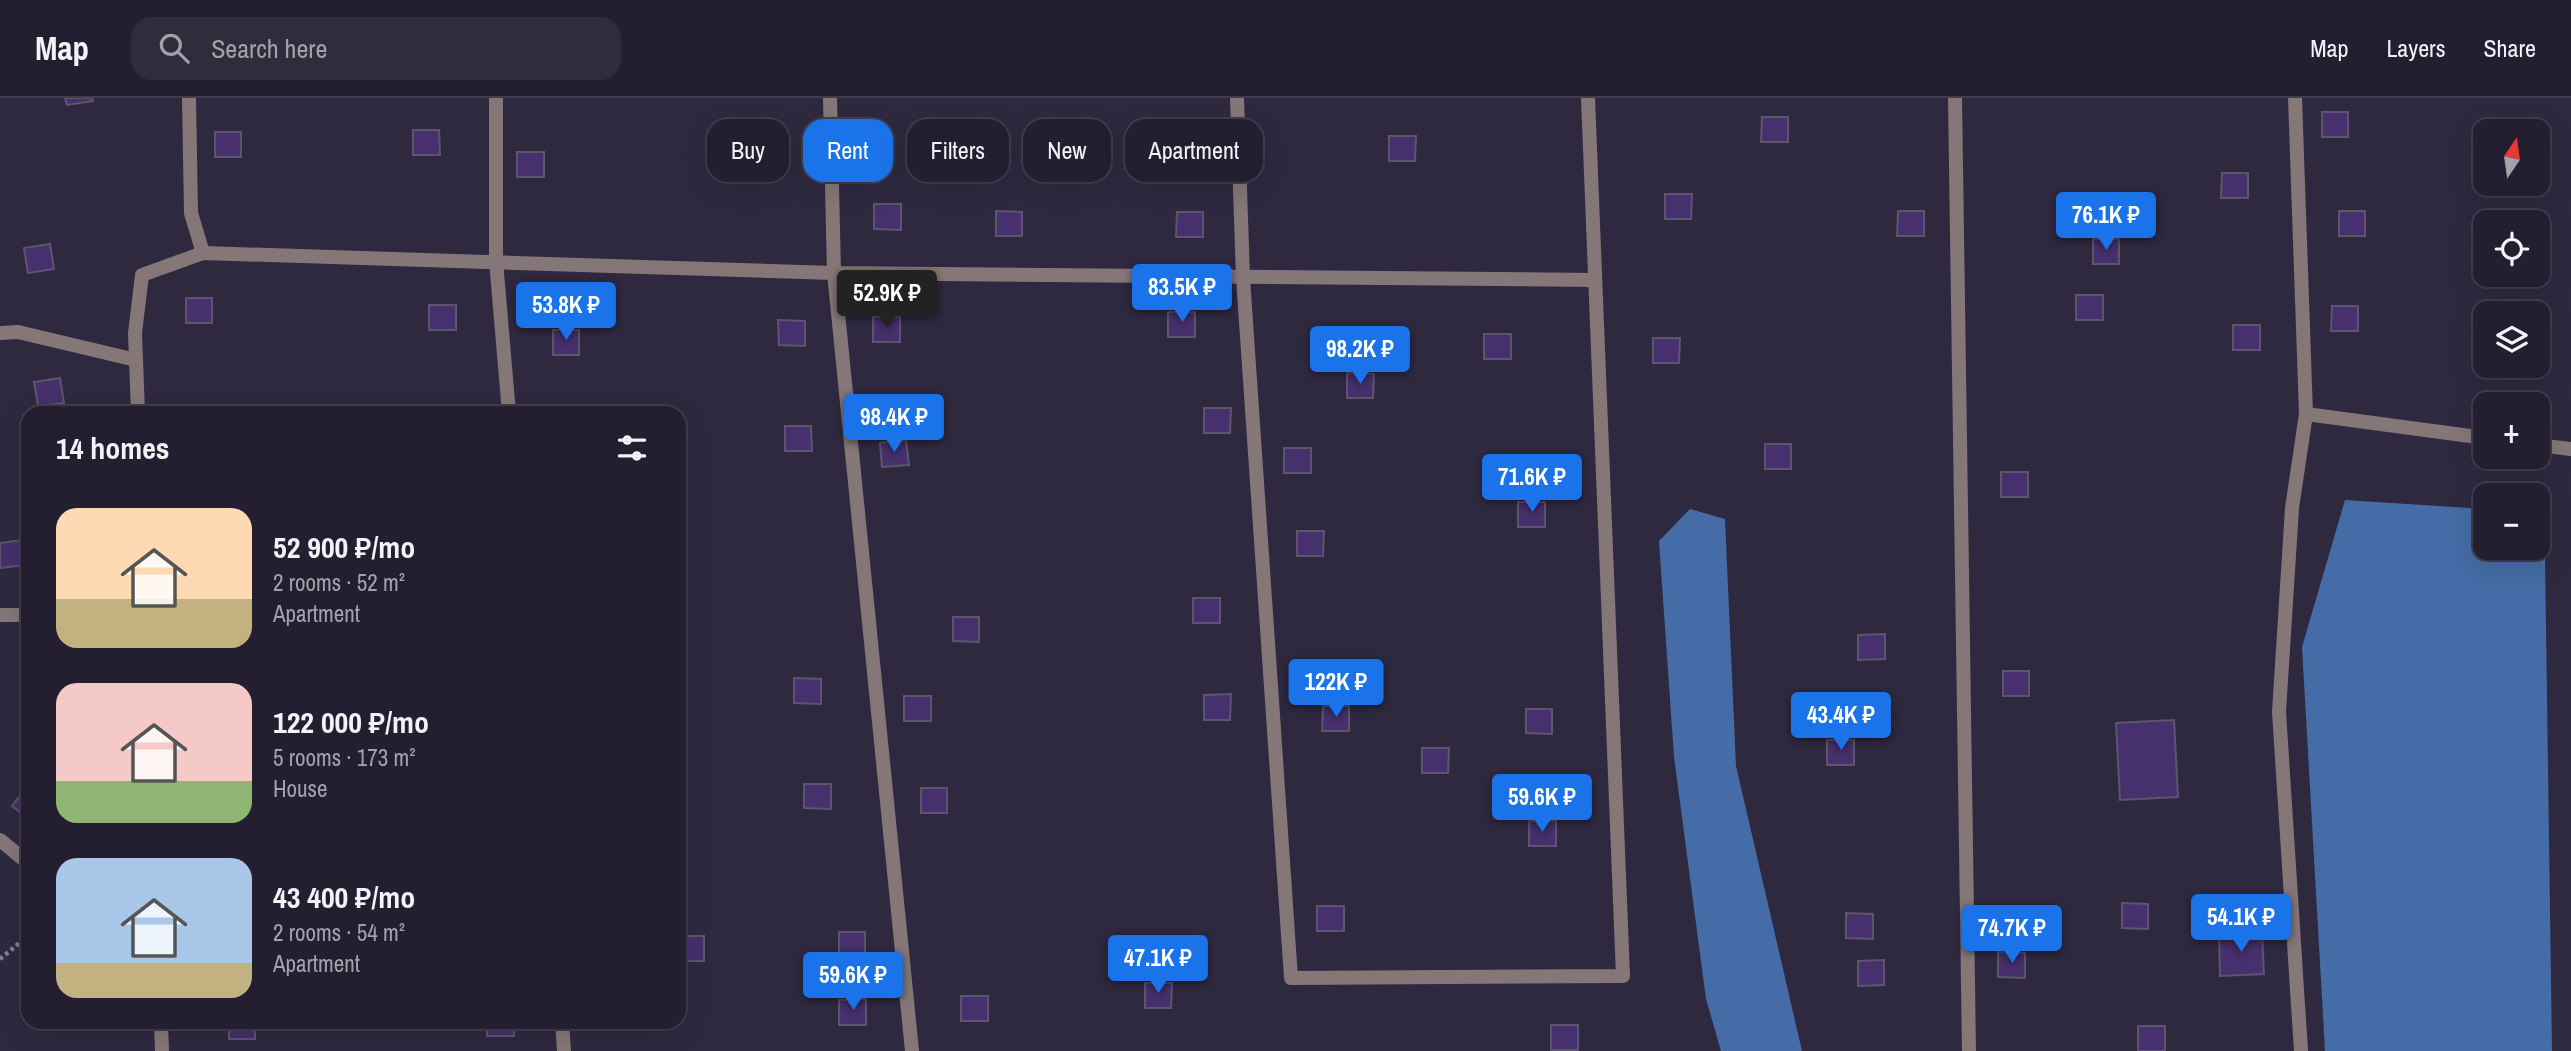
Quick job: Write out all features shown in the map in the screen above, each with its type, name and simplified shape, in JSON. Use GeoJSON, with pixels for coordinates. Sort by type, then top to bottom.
{"type":"FeatureCollection","features":[{"type":"Feature","properties":{"kind":"street"},"geometry":{"type":"LineString","coordinates":[[189,98],[191,213],[203,253]]}},
{"type":"Feature","properties":{"kind":"street"},"geometry":{"type":"LineString","coordinates":[[496,98],[496,261],[508,406]]}},
{"type":"Feature","properties":{"kind":"street"},"geometry":{"type":"LineString","coordinates":[[830,98],[834,273],[912,1051]]}},
{"type":"Feature","properties":{"kind":"street"},"geometry":{"type":"LineString","coordinates":[[1237,98],[1243,278],[1291,978],[1623,976],[1588,98]]}},
{"type":"Feature","properties":{"kind":"street"},"geometry":{"type":"LineString","coordinates":[[1955,98],[1969,1051]]}},
{"type":"Feature","properties":{"kind":"street"},"geometry":{"type":"LineString","coordinates":[[2295,98],[2306,414],[2292,508],[2279,712],[2301,1051]]}},
{"type":"Feature","properties":{"kind":"street"},"geometry":{"type":"LineString","coordinates":[[138,406],[135,333],[142,275],[203,253],[834,273],[1595,280]]}},
{"type":"Feature","properties":{"kind":"street"},"geometry":{"type":"LineString","coordinates":[[0,333],[18,332],[136,360]]}},
{"type":"Feature","properties":{"kind":"street"},"geometry":{"type":"LineString","coordinates":[[2306,414],[2473,436]]}},
{"type":"Feature","properties":{"kind":"street"},"geometry":{"type":"LineString","coordinates":[[2550,446],[2571,449]]}},
{"type":"Feature","properties":{"kind":"street"},"geometry":{"type":"LineString","coordinates":[[0,615],[21,615]]}},
{"type":"Feature","properties":{"kind":"street"},"geometry":{"type":"LineString","coordinates":[[0,840],[21,857]]}},
{"type":"Feature","properties":{"kind":"street"},"geometry":{"type":"LineString","coordinates":[[161,1029],[162,1051]]}},
{"type":"Feature","properties":{"kind":"street"},"geometry":{"type":"LineString","coordinates":[[562,1029],[564,1051]]}},
{"type":"Feature","properties":{"kind":"path"},"geometry":{"type":"LineString","coordinates":[[0,959],[21,942]]}},
{"type":"Feature","properties":{"kind":"water"},"geometry":{"type":"Polygon","coordinates":[[[2345,500],[2473,508],[2473,560],[2545,560],[2552,1051],[2325,1051],[2302,647],[2345,500]]]}},
{"type":"Feature","properties":{"kind":"water"},"geometry":{"type":"Polygon","coordinates":[[[1690,509],[1725,519],[1736,766],[1802,1051],[1721,1051],[1706,999],[1674,757],[1659,541],[1690,509]]]}},
{"type":"Feature","properties":{"kind":"building"},"geometry":{"type":"Polygon","coordinates":[[[65,98],[92,98],[93,101],[67,105],[65,98]]]}},
{"type":"Feature","properties":{"kind":"building"},"geometry":{"type":"Polygon","coordinates":[[[2322,112],[2348,112],[2348,137],[2322,137],[2322,112]]]}},
{"type":"Feature","properties":{"kind":"building"},"geometry":{"type":"Polygon","coordinates":[[[1762,117],[1788,117],[1788,142],[1761,142],[1762,117]]]}},
{"type":"Feature","properties":{"kind":"building"},"geometry":{"type":"Polygon","coordinates":[[[413,130],[439,130],[440,155],[413,155],[413,130]]]}},
{"type":"Feature","properties":{"kind":"building"},"geometry":{"type":"Polygon","coordinates":[[[215,132],[241,132],[241,157],[215,157],[215,132]]]}},
{"type":"Feature","properties":{"kind":"building"},"geometry":{"type":"Polygon","coordinates":[[[1389,136],[1416,136],[1415,161],[1389,161],[1389,136]]]}},
{"type":"Feature","properties":{"kind":"building"},"geometry":{"type":"Polygon","coordinates":[[[517,152],[544,152],[544,177],[517,177],[517,152]]]}},
{"type":"Feature","properties":{"kind":"building"},"geometry":{"type":"Polygon","coordinates":[[[2222,173],[2248,173],[2248,198],[2221,198],[2222,173]]]}},
{"type":"Feature","properties":{"kind":"building"},"geometry":{"type":"Polygon","coordinates":[[[1665,194],[1692,194],[1691,219],[1665,219],[1665,194]]]}},
{"type":"Feature","properties":{"kind":"building"},"geometry":{"type":"Polygon","coordinates":[[[874,204],[901,204],[901,230],[874,229],[874,204]]]}},
{"type":"Feature","properties":{"kind":"building"},"geometry":{"type":"Polygon","coordinates":[[[996,211],[1022,212],[1022,236],[996,236],[996,211]]]}},
{"type":"Feature","properties":{"kind":"building"},"geometry":{"type":"Polygon","coordinates":[[[1898,211],[1924,211],[1924,236],[1897,236],[1898,211]]]}},
{"type":"Feature","properties":{"kind":"building"},"geometry":{"type":"Polygon","coordinates":[[[2339,211],[2365,211],[2365,236],[2339,236],[2339,211]]]}},
{"type":"Feature","properties":{"kind":"building"},"geometry":{"type":"Polygon","coordinates":[[[1177,212],[1203,212],[1203,237],[1176,237],[1177,212]]]}},
{"type":"Feature","properties":{"kind":"building"},"geometry":{"type":"Polygon","coordinates":[[[2093,239],[2119,239],[2119,264],[2093,264],[2093,239]]]}},
{"type":"Feature","properties":{"kind":"building"},"geometry":{"type":"Polygon","coordinates":[[[50,244],[54,269],[28,273],[24,248],[50,244]]]}},
{"type":"Feature","properties":{"kind":"building"},"geometry":{"type":"Polygon","coordinates":[[[2076,295],[2103,295],[2103,320],[2076,320],[2076,295]]]}},
{"type":"Feature","properties":{"kind":"building"},"geometry":{"type":"Polygon","coordinates":[[[186,298],[212,298],[212,323],[186,323],[186,298]]]}},
{"type":"Feature","properties":{"kind":"building"},"geometry":{"type":"Polygon","coordinates":[[[429,305],[456,305],[456,330],[429,330],[429,305]]]}},
{"type":"Feature","properties":{"kind":"building"},"geometry":{"type":"Polygon","coordinates":[[[2332,306],[2358,306],[2358,331],[2331,331],[2332,306]]]}},
{"type":"Feature","properties":{"kind":"building"},"geometry":{"type":"Polygon","coordinates":[[[1168,312],[1195,312],[1195,337],[1168,337],[1168,312]]]}},
{"type":"Feature","properties":{"kind":"building"},"geometry":{"type":"Polygon","coordinates":[[[873,317],[900,317],[900,342],[873,342],[873,317]]]}},
{"type":"Feature","properties":{"kind":"building"},"geometry":{"type":"Polygon","coordinates":[[[778,320],[805,321],[805,346],[779,345],[778,320]]]}},
{"type":"Feature","properties":{"kind":"building"},"geometry":{"type":"Polygon","coordinates":[[[2233,325],[2260,325],[2260,350],[2233,350],[2233,325]]]}},
{"type":"Feature","properties":{"kind":"building"},"geometry":{"type":"Polygon","coordinates":[[[553,330],[579,330],[579,355],[553,355],[553,330]]]}},
{"type":"Feature","properties":{"kind":"building"},"geometry":{"type":"Polygon","coordinates":[[[1484,334],[1511,334],[1511,359],[1484,359],[1484,334]]]}},
{"type":"Feature","properties":{"kind":"building"},"geometry":{"type":"Polygon","coordinates":[[[1653,338],[1680,338],[1679,363],[1653,363],[1653,338]]]}},
{"type":"Feature","properties":{"kind":"building"},"geometry":{"type":"Polygon","coordinates":[[[1347,373],[1374,374],[1373,398],[1347,398],[1347,373]]]}},
{"type":"Feature","properties":{"kind":"building"},"geometry":{"type":"Polygon","coordinates":[[[60,378],[64,403],[38,406],[34,382],[60,378]]]}},
{"type":"Feature","properties":{"kind":"building"},"geometry":{"type":"Polygon","coordinates":[[[1204,408],[1231,408],[1230,433],[1204,433],[1204,408]]]}},
{"type":"Feature","properties":{"kind":"building"},"geometry":{"type":"Polygon","coordinates":[[[785,426],[811,426],[812,451],[785,451],[785,426]]]}},
{"type":"Feature","properties":{"kind":"building"},"geometry":{"type":"Polygon","coordinates":[[[906,440],[909,465],[882,467],[880,443],[906,440]]]}},
{"type":"Feature","properties":{"kind":"building"},"geometry":{"type":"Polygon","coordinates":[[[1765,444],[1791,444],[1791,469],[1765,469],[1765,444]]]}},
{"type":"Feature","properties":{"kind":"building"},"geometry":{"type":"Polygon","coordinates":[[[1284,448],[1311,448],[1311,473],[1284,473],[1284,448]]]}},
{"type":"Feature","properties":{"kind":"building"},"geometry":{"type":"Polygon","coordinates":[[[2001,472],[2028,472],[2028,497],[2001,497],[2001,472]]]}},
{"type":"Feature","properties":{"kind":"building"},"geometry":{"type":"Polygon","coordinates":[[[1518,502],[1545,502],[1545,527],[1518,527],[1518,502]]]}},
{"type":"Feature","properties":{"kind":"building"},"geometry":{"type":"Polygon","coordinates":[[[1297,531],[1324,531],[1323,556],[1297,556],[1297,531]]]}},
{"type":"Feature","properties":{"kind":"building"},"geometry":{"type":"Polygon","coordinates":[[[21,540],[21,566],[0,568],[0,543],[21,540]]]}},
{"type":"Feature","properties":{"kind":"building"},"geometry":{"type":"Polygon","coordinates":[[[1193,598],[1220,598],[1220,623],[1193,623],[1193,598]]]}},
{"type":"Feature","properties":{"kind":"building"},"geometry":{"type":"Polygon","coordinates":[[[953,617],[979,617],[979,642],[953,641],[953,617]]]}},
{"type":"Feature","properties":{"kind":"building"},"geometry":{"type":"Polygon","coordinates":[[[1885,634],[1885,659],[1858,660],[1858,635],[1885,634]]]}},
{"type":"Feature","properties":{"kind":"building"},"geometry":{"type":"Polygon","coordinates":[[[2003,671],[2029,671],[2029,696],[2003,696],[2003,671]]]}},
{"type":"Feature","properties":{"kind":"building"},"geometry":{"type":"Polygon","coordinates":[[[794,678],[821,679],[821,704],[794,703],[794,678]]]}},
{"type":"Feature","properties":{"kind":"building"},"geometry":{"type":"Polygon","coordinates":[[[1231,694],[1230,720],[1204,720],[1204,695],[1231,694]]]}},
{"type":"Feature","properties":{"kind":"building"},"geometry":{"type":"Polygon","coordinates":[[[904,696],[931,696],[931,721],[904,721],[904,696]]]}},
{"type":"Feature","properties":{"kind":"building"},"geometry":{"type":"Polygon","coordinates":[[[1323,706],[1349,706],[1349,731],[1322,731],[1323,706]]]}},
{"type":"Feature","properties":{"kind":"building"},"geometry":{"type":"Polygon","coordinates":[[[1526,709],[1552,709],[1552,734],[1526,733],[1526,709]]]}},
{"type":"Feature","properties":{"kind":"building"},"geometry":{"type":"Polygon","coordinates":[[[2174,720],[2178,797],[2120,800],[2116,723],[2174,720]]]}},
{"type":"Feature","properties":{"kind":"building"},"geometry":{"type":"Polygon","coordinates":[[[1827,740],[1854,740],[1854,765],[1827,765],[1827,740]]]}},
{"type":"Feature","properties":{"kind":"building"},"geometry":{"type":"Polygon","coordinates":[[[1422,748],[1449,748],[1448,773],[1422,773],[1422,748]]]}},
{"type":"Feature","properties":{"kind":"building"},"geometry":{"type":"Polygon","coordinates":[[[804,784],[831,784],[831,809],[804,808],[804,784]]]}},
{"type":"Feature","properties":{"kind":"building"},"geometry":{"type":"Polygon","coordinates":[[[921,788],[947,788],[947,813],[921,813],[921,788]]]}},
{"type":"Feature","properties":{"kind":"building"},"geometry":{"type":"Polygon","coordinates":[[[21,794],[21,813],[12,806],[21,794]]]}},
{"type":"Feature","properties":{"kind":"building"},"geometry":{"type":"Polygon","coordinates":[[[1529,821],[1556,821],[1556,846],[1529,846],[1529,821]]]}},
{"type":"Feature","properties":{"kind":"building"},"geometry":{"type":"Polygon","coordinates":[[[2122,903],[2148,904],[2148,929],[2122,928],[2122,903]]]}},
{"type":"Feature","properties":{"kind":"building"},"geometry":{"type":"Polygon","coordinates":[[[1317,906],[1344,906],[1344,931],[1317,931],[1317,906]]]}},
{"type":"Feature","properties":{"kind":"building"},"geometry":{"type":"Polygon","coordinates":[[[1846,913],[1873,914],[1873,939],[1846,938],[1846,913]]]}},
{"type":"Feature","properties":{"kind":"building"},"geometry":{"type":"Polygon","coordinates":[[[839,932],[865,932],[865,957],[839,957],[839,932]]]}},
{"type":"Feature","properties":{"kind":"building"},"geometry":{"type":"Polygon","coordinates":[[[2262,932],[2264,974],[2220,976],[2219,934],[2262,932]]]}},
{"type":"Feature","properties":{"kind":"building"},"geometry":{"type":"Polygon","coordinates":[[[686,936],[704,936],[704,961],[686,961],[686,936]]]}},
{"type":"Feature","properties":{"kind":"building"},"geometry":{"type":"Polygon","coordinates":[[[1998,952],[2025,953],[2025,978],[1998,977],[1998,952]]]}},
{"type":"Feature","properties":{"kind":"building"},"geometry":{"type":"Polygon","coordinates":[[[1884,960],[1884,985],[1858,986],[1858,961],[1884,960]]]}},
{"type":"Feature","properties":{"kind":"building"},"geometry":{"type":"Polygon","coordinates":[[[1145,983],[1172,983],[1171,1008],[1145,1008],[1145,983]]]}},
{"type":"Feature","properties":{"kind":"building"},"geometry":{"type":"Polygon","coordinates":[[[961,996],[988,996],[988,1021],[961,1021],[961,996]]]}},
{"type":"Feature","properties":{"kind":"building"},"geometry":{"type":"Polygon","coordinates":[[[866,999],[866,1025],[839,1025],[839,1000],[866,999]]]}},
{"type":"Feature","properties":{"kind":"building"},"geometry":{"type":"Polygon","coordinates":[[[1551,1025],[1578,1025],[1578,1050],[1551,1050],[1551,1025]]]}},
{"type":"Feature","properties":{"kind":"building"},"geometry":{"type":"Polygon","coordinates":[[[2138,1026],[2165,1026],[2165,1051],[2138,1051],[2138,1026]]]}},
{"type":"Feature","properties":{"kind":"building"},"geometry":{"type":"Polygon","coordinates":[[[229,1029],[255,1029],[255,1039],[229,1039],[229,1029]]]}},
{"type":"Feature","properties":{"kind":"building"},"geometry":{"type":"Polygon","coordinates":[[[487,1029],[514,1029],[514,1036],[487,1036],[487,1029]]]}}]}
